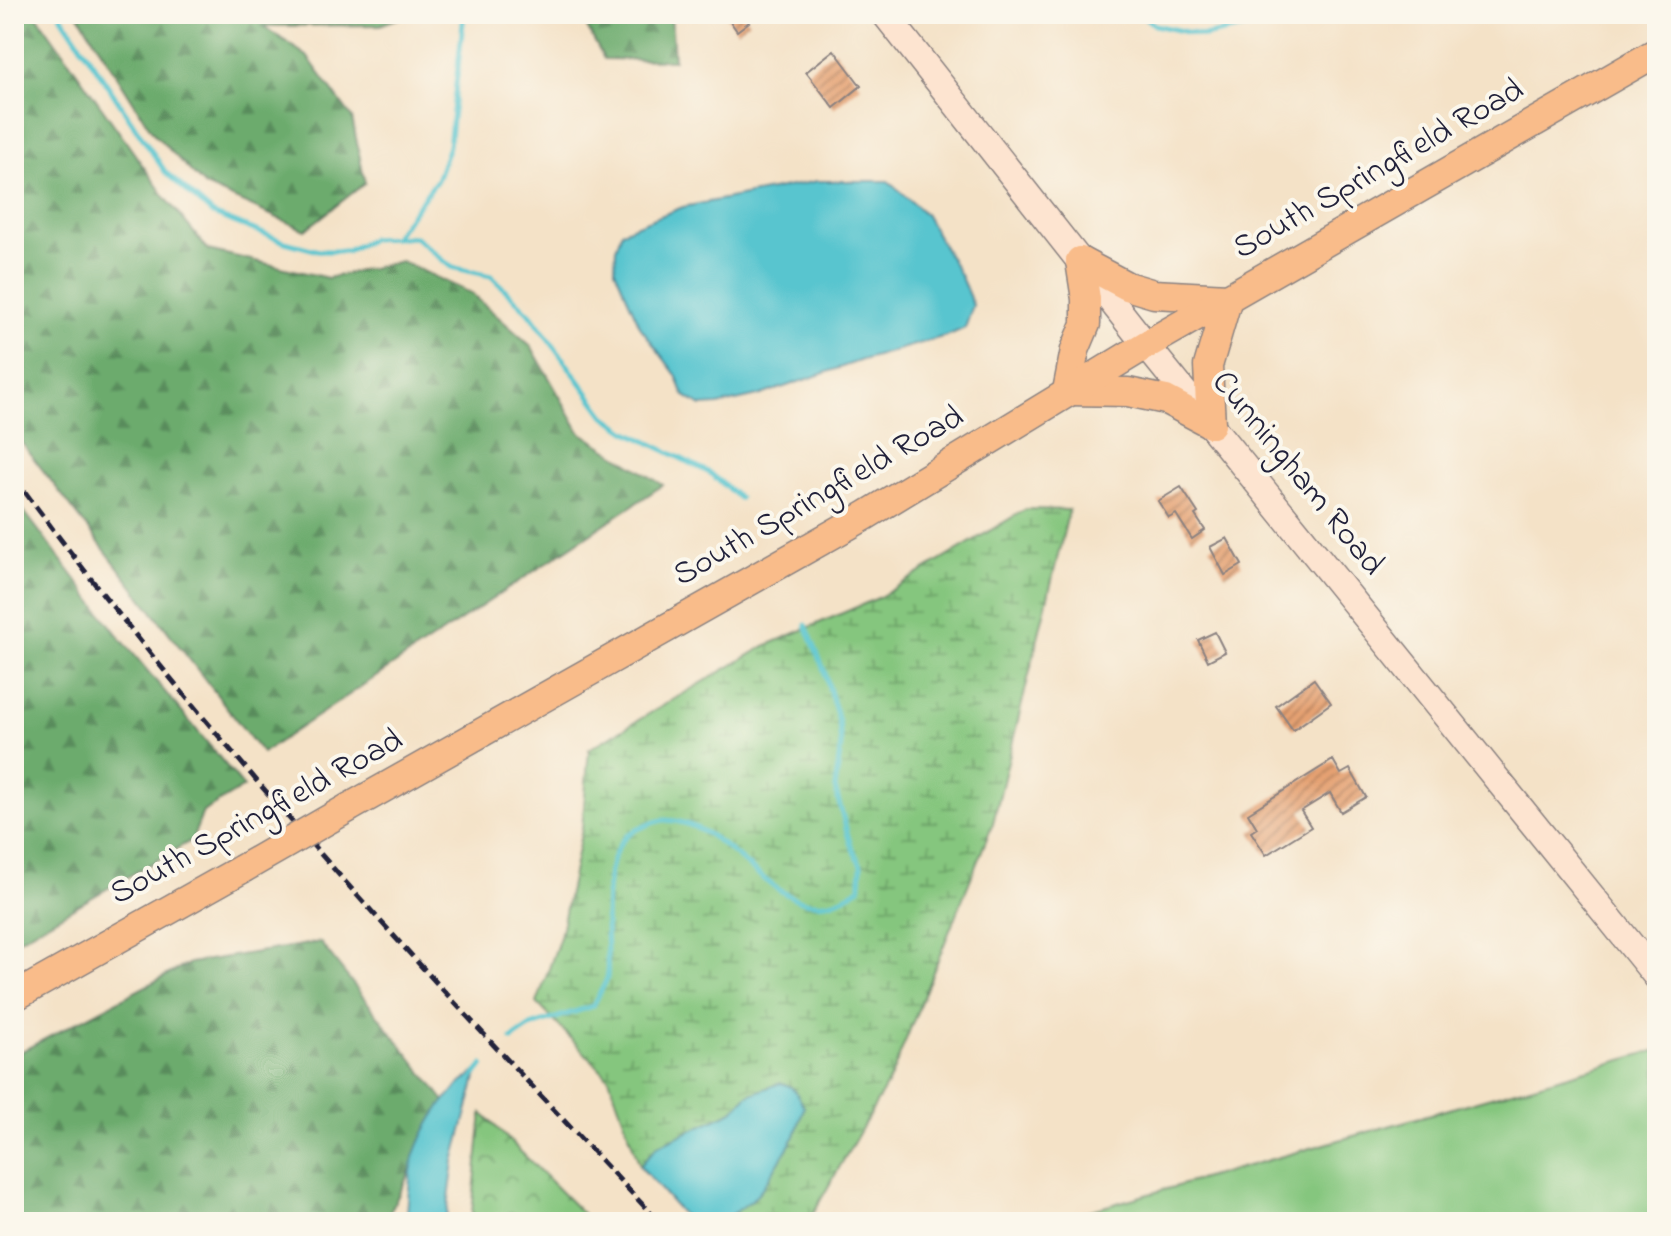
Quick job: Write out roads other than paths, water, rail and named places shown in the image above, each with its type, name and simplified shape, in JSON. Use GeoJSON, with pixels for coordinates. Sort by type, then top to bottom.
{"type":"FeatureCollection","features":[{"type":"Feature","properties":{"kind":"main road","name":"Cunningham Road"},"geometry":{"type":"LineString","coordinates":[[885,14],[1146,345],[1657,977]]}},
{"type":"Feature","properties":{"kind":"main road","name":"South Springfield Road"},"geometry":{"type":"LineString","coordinates":[[14,997],[865,516],[1067,391],[1657,52]]}},
{"type":"Feature","properties":{"kind":"main road"},"geometry":{"type":"LineString","coordinates":[[1080,261],[1127,286],[1154,294],[1228,298],[1208,366],[1211,424]]}},
{"type":"Feature","properties":{"kind":"main road"},"geometry":{"type":"LineString","coordinates":[[1080,261],[1086,324],[1075,350],[1067,391],[1128,392],[1166,400],[1211,424]]}},
{"type":"Feature","properties":{"kind":"water"},"geometry":{"type":"Polygon","coordinates":[[[817,181],[888,181],[925,214],[961,277],[973,305],[965,328],[758,396],[701,406],[684,395],[676,375],[641,328],[615,270],[616,248],[622,231],[683,207],[817,181]]]}},
{"type":"Feature","properties":{"kind":"water"},"geometry":{"type":"Polygon","coordinates":[[[478,1070],[454,1161],[446,1222],[406,1222],[411,1170],[420,1141],[448,1096],[478,1070]]]}},
{"type":"Feature","properties":{"kind":"water"},"geometry":{"type":"Polygon","coordinates":[[[780,1083],[792,1088],[804,1107],[795,1136],[764,1186],[752,1200],[721,1222],[689,1222],[640,1166],[657,1146],[733,1111],[748,1095],[780,1083]]]}},
{"type":"Feature","properties":{"kind":"waterway"},"geometry":{"type":"LineString","coordinates":[[60,14],[166,173],[213,214],[285,242],[319,251],[347,251],[371,239],[415,237],[451,267],[491,276],[531,315],[605,416],[626,431],[710,473],[739,498]]}},
{"type":"Feature","properties":{"kind":"waterway"},"geometry":{"type":"LineString","coordinates":[[395,236],[437,180],[449,146],[464,14]]}},
{"type":"Feature","properties":{"kind":"waterway"},"geometry":{"type":"LineString","coordinates":[[1140,14],[1155,25],[1204,36],[1280,20],[1289,14]]}},
{"type":"Feature","properties":{"kind":"waterway"},"geometry":{"type":"LineString","coordinates":[[512,1039],[531,1026],[593,1006],[607,978],[606,904],[611,867],[624,838],[647,825],[665,820],[691,826],[716,839],[784,893],[807,902],[833,902],[860,887],[861,865],[850,843],[835,788],[841,745],[839,722],[824,670],[806,625]]}},
{"type":"Feature","properties":{"kind":"waterway"},"geometry":{"type":"LineString","coordinates":[[475,1075],[483,1065]]}},
{"type":"Feature","properties":{"kind":"railway"},"geometry":{"type":"LineString","coordinates":[[14,477],[88,576],[244,766],[407,951],[659,1222]]}}]}
